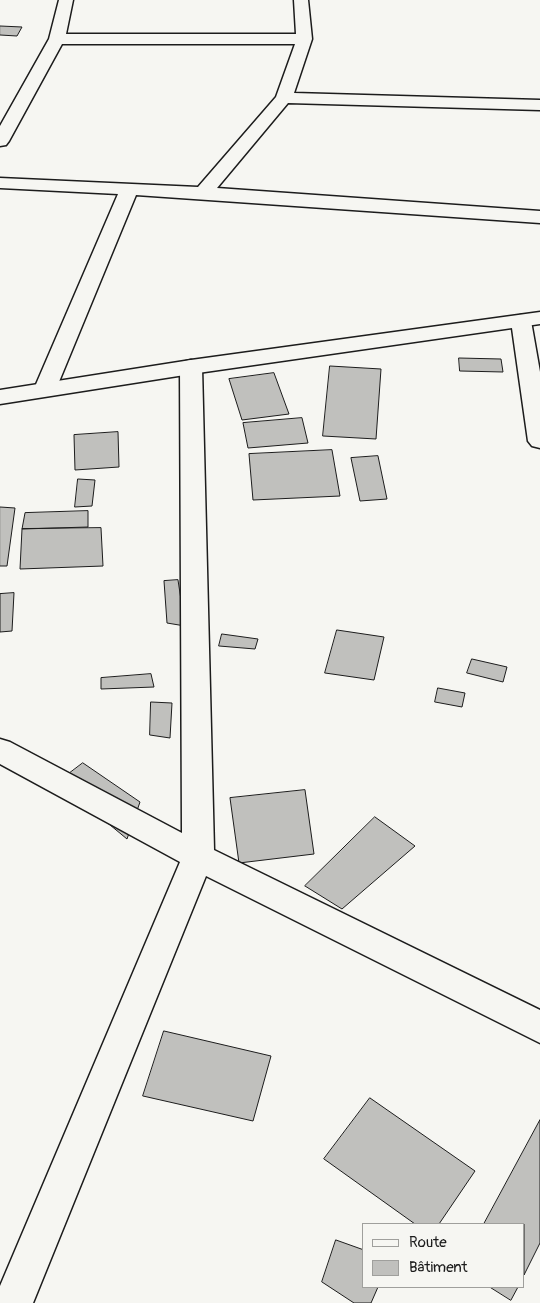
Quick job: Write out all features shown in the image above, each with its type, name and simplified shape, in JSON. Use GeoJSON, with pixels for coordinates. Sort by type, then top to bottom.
{"type":"FeatureCollection","features":[{"type":"Feature","properties":{"kind":"street"},"geometry":{"type":"LineString","coordinates":[[0,141],[57,39],[66,0]]}},
{"type":"Feature","properties":{"kind":"street"},"geometry":{"type":"LineString","coordinates":[[203,193],[284,98],[304,39],[301,0]]}},
{"type":"Feature","properties":{"kind":"street"},"geometry":{"type":"LineString","coordinates":[[57,39],[304,39]]}},
{"type":"Feature","properties":{"kind":"street"},"geometry":{"type":"LineString","coordinates":[[284,98],[540,105]]}},
{"type":"Feature","properties":{"kind":"street"},"geometry":{"type":"LineString","coordinates":[[0,183],[203,193],[540,217]]}},
{"type":"Feature","properties":{"kind":"street"},"geometry":{"type":"LineString","coordinates":[[45,389],[129,190]]}},
{"type":"Feature","properties":{"kind":"street"},"geometry":{"type":"LineString","coordinates":[[508,214],[540,230]]}},
{"type":"Feature","properties":{"kind":"street"},"geometry":{"type":"LineString","coordinates":[[0,397],[191,366],[531,320],[540,441]]}},
{"type":"Feature","properties":{"kind":"street"},"geometry":{"type":"LineString","coordinates":[[13,1303],[198,857],[191,366]]}},
{"type":"Feature","properties":{"kind":"street"},"geometry":{"type":"LineString","coordinates":[[0,750],[198,857],[540,1027]]}},
{"type":"Feature","properties":{"kind":"building"},"geometry":{"type":"Polygon","coordinates":[[[0,26],[22,27],[17,36],[0,35],[0,26]]]}},
{"type":"Feature","properties":{"kind":"building"},"geometry":{"type":"Polygon","coordinates":[[[459,358],[501,359],[503,372],[460,371],[459,358]]]}},
{"type":"Feature","properties":{"kind":"building"},"geometry":{"type":"Polygon","coordinates":[[[330,366],[381,369],[376,439],[323,436],[330,366]]]}},
{"type":"Feature","properties":{"kind":"building"},"geometry":{"type":"Polygon","coordinates":[[[274,373],[289,414],[242,420],[229,379],[274,373]]]}},
{"type":"Feature","properties":{"kind":"building"},"geometry":{"type":"Polygon","coordinates":[[[302,418],[308,443],[248,448],[243,423],[302,418]]]}},
{"type":"Feature","properties":{"kind":"building"},"geometry":{"type":"Polygon","coordinates":[[[118,432],[119,467],[75,470],[74,435],[118,432]]]}},
{"type":"Feature","properties":{"kind":"building"},"geometry":{"type":"Polygon","coordinates":[[[332,450],[340,496],[253,500],[249,454],[332,450]]]}},
{"type":"Feature","properties":{"kind":"building"},"geometry":{"type":"Polygon","coordinates":[[[378,456],[387,499],[360,501],[351,458],[378,456]]]}},
{"type":"Feature","properties":{"kind":"building"},"geometry":{"type":"Polygon","coordinates":[[[78,479],[95,480],[92,506],[75,507],[78,479]]]}},
{"type":"Feature","properties":{"kind":"building"},"geometry":{"type":"Polygon","coordinates":[[[0,507],[15,508],[7,566],[0,566],[0,507]]]}},
{"type":"Feature","properties":{"kind":"building"},"geometry":{"type":"Polygon","coordinates":[[[88,511],[88,527],[22,529],[25,513],[88,511]]]}},
{"type":"Feature","properties":{"kind":"building"},"geometry":{"type":"Polygon","coordinates":[[[101,528],[103,566],[20,569],[22,529],[101,528]]]}},
{"type":"Feature","properties":{"kind":"building"},"geometry":{"type":"Polygon","coordinates":[[[178,580],[185,626],[167,623],[164,581],[178,580]]]}},
{"type":"Feature","properties":{"kind":"building"},"geometry":{"type":"Polygon","coordinates":[[[14,593],[12,631],[0,632],[0,594],[14,593]]]}},
{"type":"Feature","properties":{"kind":"building"},"geometry":{"type":"Polygon","coordinates":[[[337,630],[384,637],[374,680],[325,673],[337,630]]]}},
{"type":"Feature","properties":{"kind":"building"},"geometry":{"type":"Polygon","coordinates":[[[222,634],[258,639],[255,649],[219,646],[222,634]]]}},
{"type":"Feature","properties":{"kind":"building"},"geometry":{"type":"Polygon","coordinates":[[[472,659],[507,667],[503,682],[467,673],[472,659]]]}},
{"type":"Feature","properties":{"kind":"building"},"geometry":{"type":"Polygon","coordinates":[[[151,674],[154,687],[101,689],[101,678],[151,674]]]}},
{"type":"Feature","properties":{"kind":"building"},"geometry":{"type":"Polygon","coordinates":[[[438,688],[465,693],[462,707],[435,702],[438,688]]]}},
{"type":"Feature","properties":{"kind":"building"},"geometry":{"type":"Polygon","coordinates":[[[151,702],[172,703],[170,738],[150,735],[151,702]]]}},
{"type":"Feature","properties":{"kind":"building"},"geometry":{"type":"Polygon","coordinates":[[[83,763],[140,802],[127,839],[58,782],[83,763]]]}},
{"type":"Feature","properties":{"kind":"building"},"geometry":{"type":"Polygon","coordinates":[[[305,790],[314,854],[239,863],[230,798],[305,790]]]}},
{"type":"Feature","properties":{"kind":"building"},"geometry":{"type":"Polygon","coordinates":[[[375,817],[415,846],[342,909],[305,886],[375,817]]]}},
{"type":"Feature","properties":{"kind":"building"},"geometry":{"type":"Polygon","coordinates":[[[164,1031],[271,1056],[253,1121],[143,1096],[164,1031]]]}},
{"type":"Feature","properties":{"kind":"building"},"geometry":{"type":"Polygon","coordinates":[[[370,1098],[475,1171],[440,1223],[414,1223],[324,1159],[370,1098]]]}},
{"type":"Feature","properties":{"kind":"building"},"geometry":{"type":"Polygon","coordinates":[[[540,1120],[540,1243],[525,1273],[525,1223],[485,1223],[540,1120]]]}},
{"type":"Feature","properties":{"kind":"building"},"geometry":{"type":"Polygon","coordinates":[[[336,1240],[362,1249],[362,1288],[378,1288],[371,1303],[354,1303],[322,1282],[336,1240]]]}},
{"type":"Feature","properties":{"kind":"building"},"geometry":{"type":"Polygon","coordinates":[[[492,1288],[517,1288],[511,1300],[492,1288]]]}}]}
